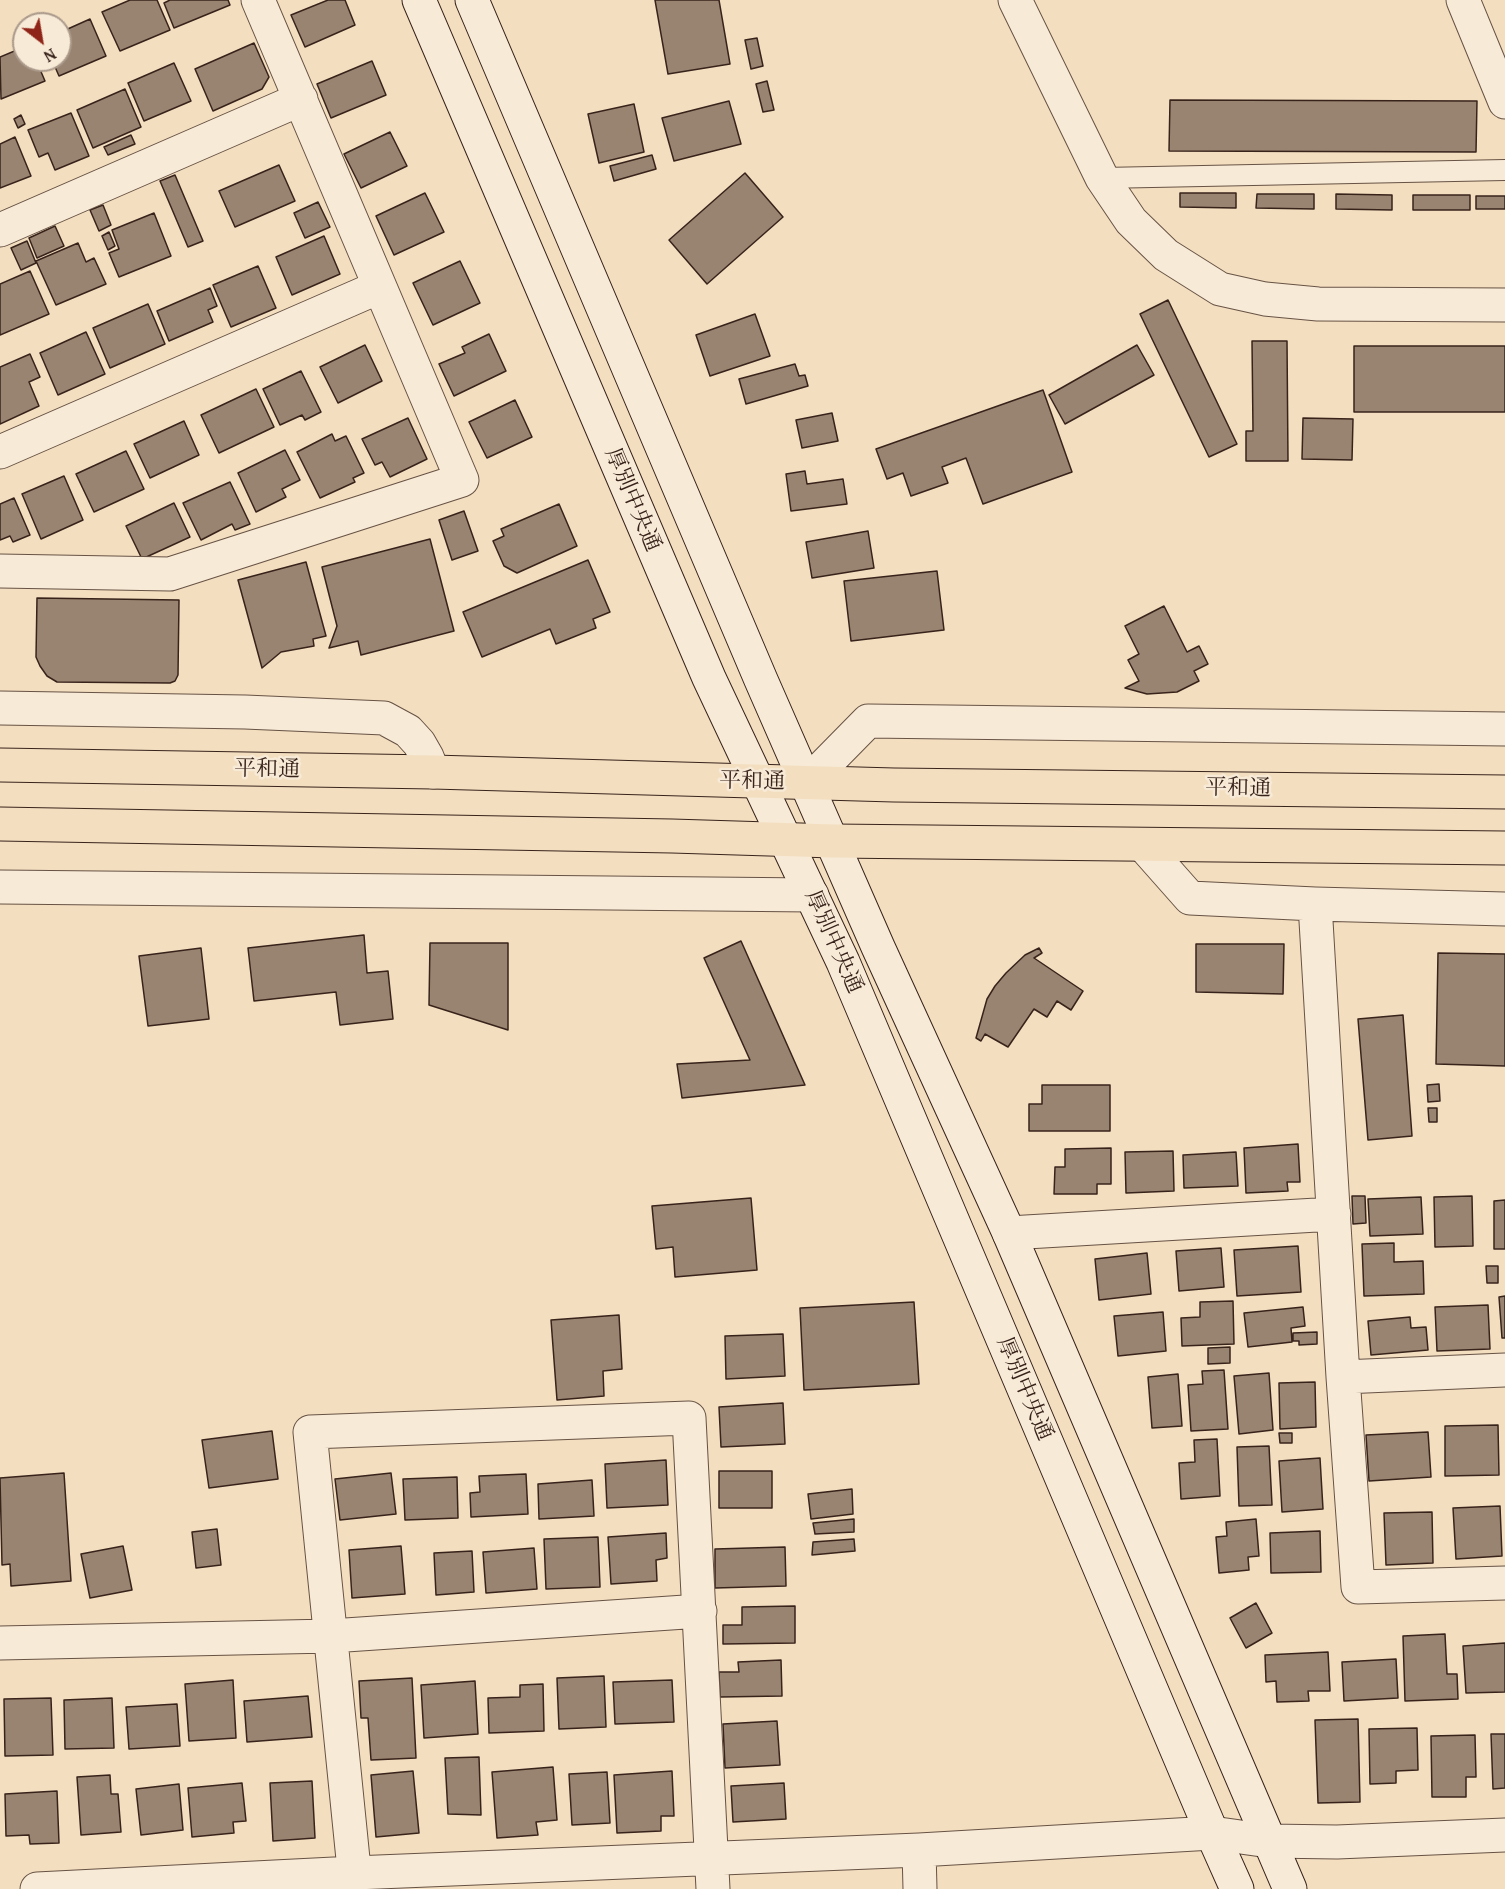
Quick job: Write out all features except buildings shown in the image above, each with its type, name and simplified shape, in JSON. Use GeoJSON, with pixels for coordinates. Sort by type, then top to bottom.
{"type":"FeatureCollection","features":[{"type":"Feature","properties":{"kind":"highway","name":"平和通"},"geometry":{"type":"LineString","coordinates":[[0,765],[433,772],[807,783],[1505,792]]}},
{"type":"Feature","properties":{"kind":"highway"},"geometry":{"type":"LineString","coordinates":[[0,824],[1144,846],[1505,848]]}},
{"type":"Feature","properties":{"kind":"street"},"geometry":{"type":"LineString","coordinates":[[0,571],[170,574],[462,480],[258,0]]}},
{"type":"Feature","properties":{"kind":"street","name":"厚別中央通"},"geometry":{"type":"LineString","coordinates":[[419,0],[704,667],[843,962],[1237,1889]]}},
{"type":"Feature","properties":{"kind":"street","name":"厚別中央通"},"geometry":{"type":"LineString","coordinates":[[472,0],[761,680],[878,947],[1009,1233],[1290,1889]]}},
{"type":"Feature","properties":{"kind":"street"},"geometry":{"type":"LineString","coordinates":[[1015,0],[1102,178],[1131,221],[1166,255],[1220,289],[1265,299],[1318,304],[1505,305]]}},
{"type":"Feature","properties":{"kind":"street"},"geometry":{"type":"LineString","coordinates":[[1463,0],[1505,102]]}},
{"type":"Feature","properties":{"kind":"street"},"geometry":{"type":"LineString","coordinates":[[0,230],[301,99]]}},
{"type":"Feature","properties":{"kind":"street"},"geometry":{"type":"LineString","coordinates":[[0,452],[379,287]]}},
{"type":"Feature","properties":{"kind":"street"},"geometry":{"type":"LineString","coordinates":[[0,708],[246,712],[384,718],[408,731],[419,743],[433,772]]}},
{"type":"Feature","properties":{"kind":"street"},"geometry":{"type":"LineString","coordinates":[[807,783],[868,721],[1505,729]]}},
{"type":"Feature","properties":{"kind":"street"},"geometry":{"type":"LineString","coordinates":[[1144,846],[1190,898],[1505,909]]}},
{"type":"Feature","properties":{"kind":"street"},"geometry":{"type":"LineString","coordinates":[[0,887],[812,895]]}},
{"type":"Feature","properties":{"kind":"street"},"geometry":{"type":"LineString","coordinates":[[1315,904],[1358,1587],[1505,1583]]}},
{"type":"Feature","properties":{"kind":"street"},"geometry":{"type":"LineString","coordinates":[[1009,1233],[1334,1214]]}},
{"type":"Feature","properties":{"kind":"street"},"geometry":{"type":"LineString","coordinates":[[1343,1377],[1505,1370]]}},
{"type":"Feature","properties":{"kind":"street"},"geometry":{"type":"LineString","coordinates":[[355,1881],[310,1432],[690,1418],[713,1874]]}},
{"type":"Feature","properties":{"kind":"street"},"geometry":{"type":"LineString","coordinates":[[0,1643],[331,1636],[700,1611]]}},
{"type":"Feature","properties":{"kind":"street"},"geometry":{"type":"LineString","coordinates":[[37,1889],[713,1874],[919,1850],[1212,1833],[1269,1841],[1337,1842],[1505,1835]]}},
{"type":"Feature","properties":{"kind":"street"},"geometry":{"type":"LineString","coordinates":[[919,1850],[920,1889]]}},
{"type":"Feature","properties":{"kind":"lane"},"geometry":{"type":"LineString","coordinates":[[1102,178],[1505,170]]}}]}
